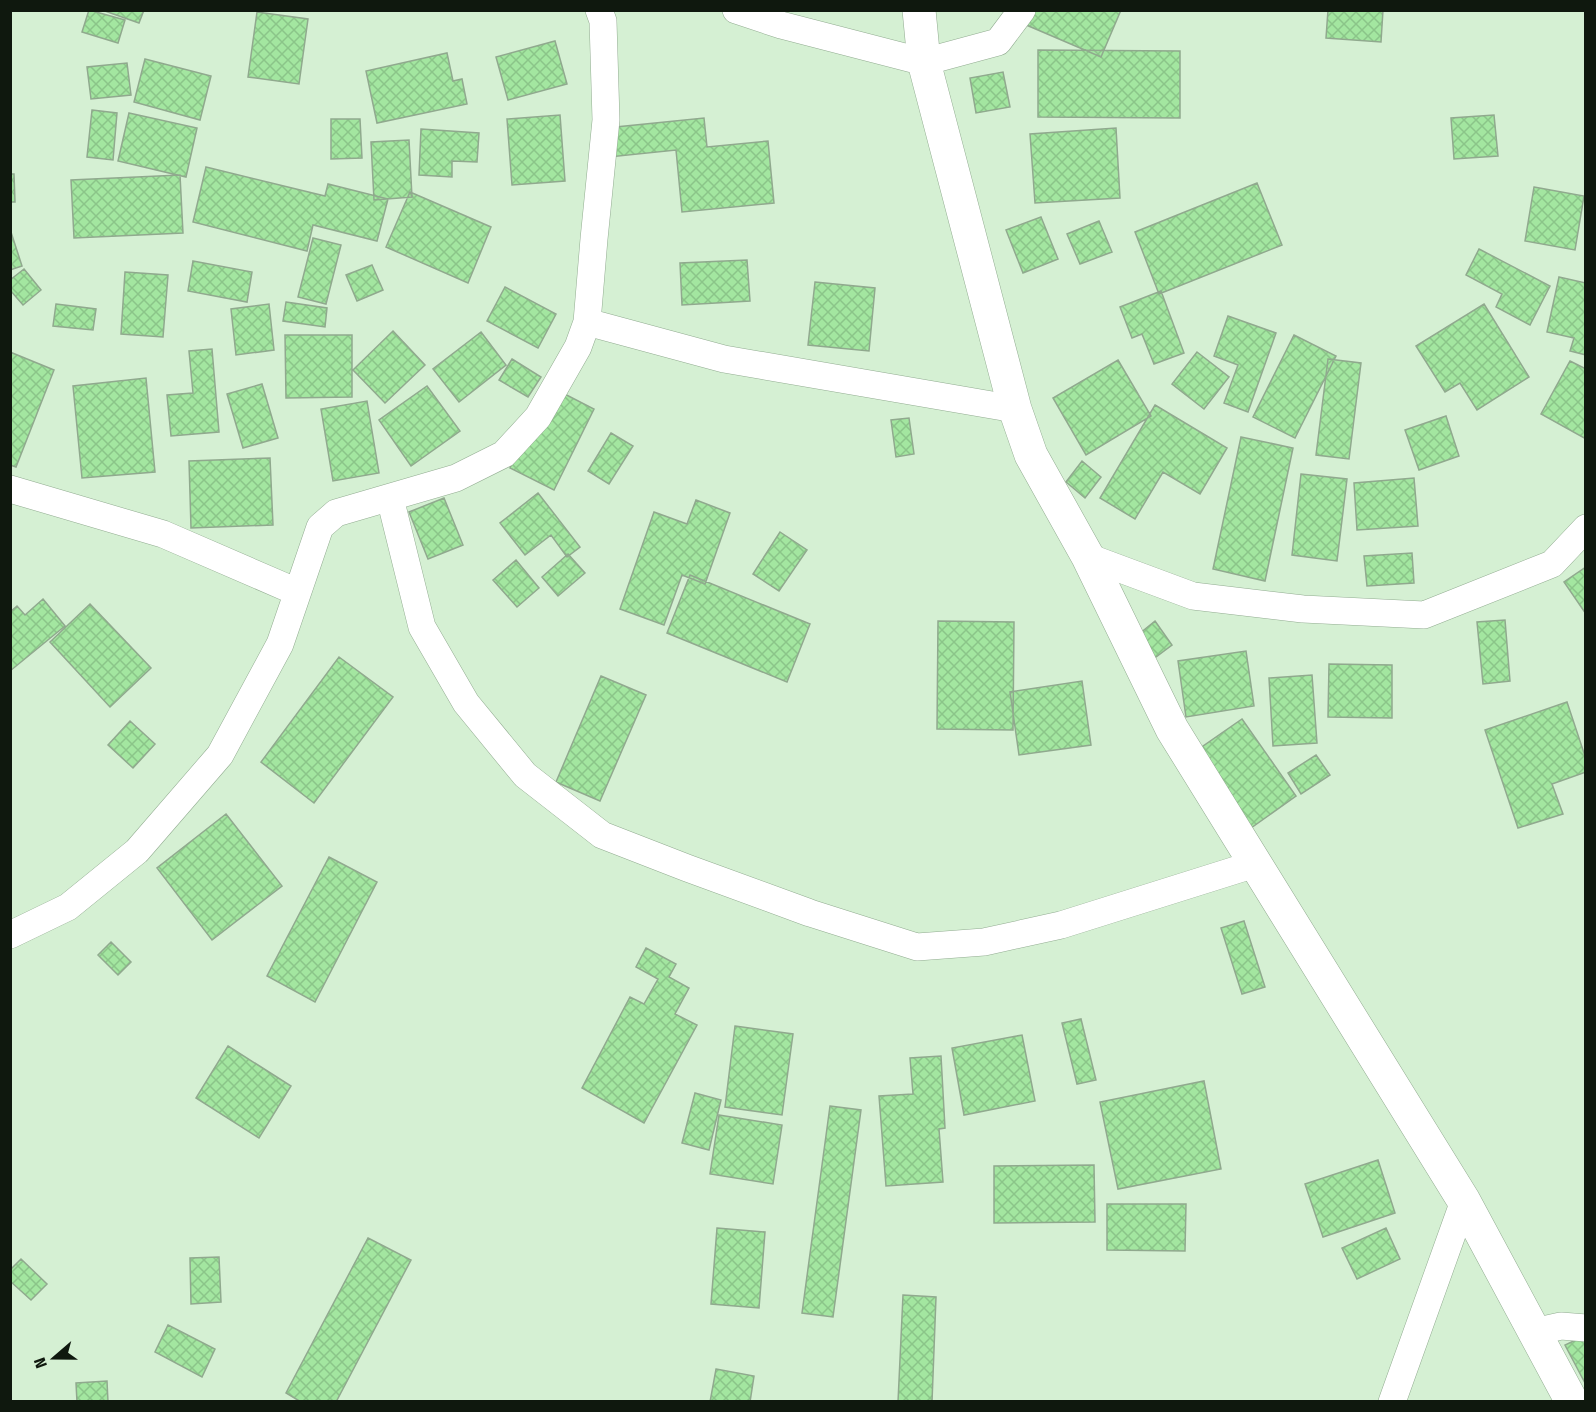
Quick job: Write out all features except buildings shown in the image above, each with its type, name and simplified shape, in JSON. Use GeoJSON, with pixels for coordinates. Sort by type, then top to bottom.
{"type":"FeatureCollection","features":[{"type":"Feature","properties":{"kind":"street"},"geometry":{"type":"LineString","coordinates":[[10,935],[68,906],[137,851],[220,755],[280,644],[320,527],[336,513],[456,478],[504,453],[538,417],[578,347],[587,322],[606,120],[603,21],[599,10]]}},
{"type":"Feature","properties":{"kind":"street"},"geometry":{"type":"LineString","coordinates":[[736,10],[781,25],[924,62],[998,42],[1022,10]]}},
{"type":"Feature","properties":{"kind":"street"},"geometry":{"type":"LineString","coordinates":[[919,10],[924,62],[1015,408],[1031,456],[1088,557],[1172,729],[1464,1201],[1572,1401]]}},
{"type":"Feature","properties":{"kind":"street"},"geometry":{"type":"LineString","coordinates":[[587,322],[724,359],[1015,408]]}},
{"type":"Feature","properties":{"kind":"street"},"geometry":{"type":"LineString","coordinates":[[10,489],[163,534],[297,592]]}},
{"type":"Feature","properties":{"kind":"street"},"geometry":{"type":"LineString","coordinates":[[390,498],[423,627],[466,703],[525,775],[602,835],[810,914],[916,947],[984,942],[1060,925],[1255,864]]}},
{"type":"Feature","properties":{"kind":"street"},"geometry":{"type":"LineString","coordinates":[[1088,557],[1193,596],[1303,609],[1424,615],[1552,564],[1586,528]]}},
{"type":"Feature","properties":{"kind":"street"},"geometry":{"type":"LineString","coordinates":[[1392,1401],[1464,1201]]}},
{"type":"Feature","properties":{"kind":"street"},"geometry":{"type":"LineString","coordinates":[[1534,1332],[1561,1326],[1586,1328]]}}]}
